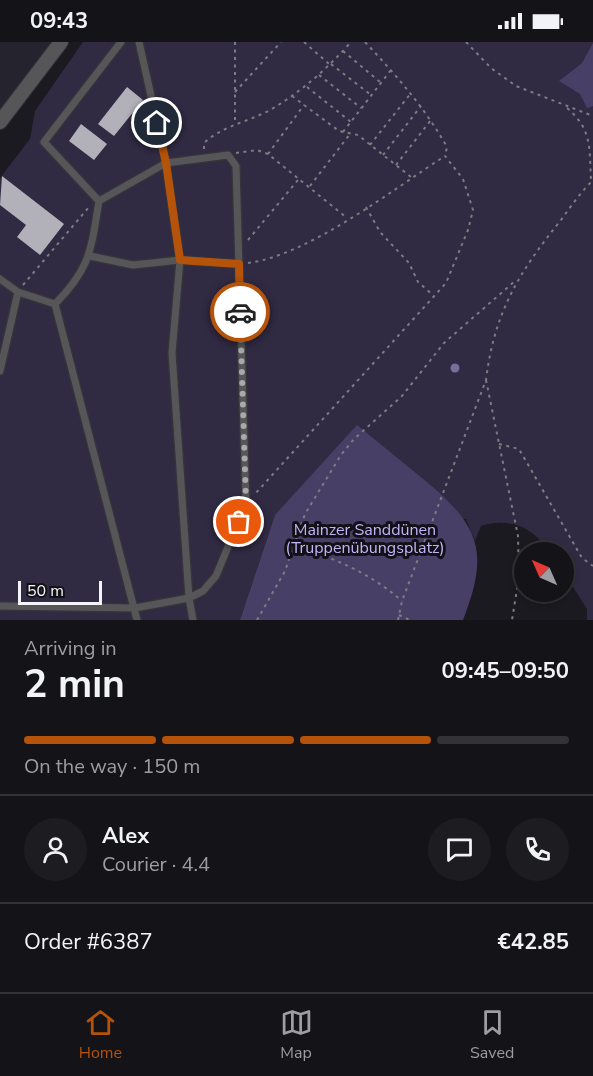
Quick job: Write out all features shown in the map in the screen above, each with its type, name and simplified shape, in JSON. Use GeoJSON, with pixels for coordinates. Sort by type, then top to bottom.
{"type":"FeatureCollection","features":[{"type":"Feature","properties":{"kind":"street"},"geometry":{"type":"LineString","coordinates":[[0,122],[61,42]]}},
{"type":"Feature","properties":{"kind":"lane"},"geometry":{"type":"LineString","coordinates":[[55,304],[76,283],[90,256],[97,200],[44,142],[122,42]]}},
{"type":"Feature","properties":{"kind":"lane"},"geometry":{"type":"LineString","coordinates":[[139,42],[166,163],[180,260],[172,354],[189,598],[194,620]]}},
{"type":"Feature","properties":{"kind":"lane"},"geometry":{"type":"LineString","coordinates":[[0,606],[135,608],[189,598],[203,591],[216,576],[246,503],[236,166],[228,155],[205,156],[166,163],[97,200]]}},
{"type":"Feature","properties":{"kind":"lane"},"geometry":{"type":"LineString","coordinates":[[90,256],[133,265],[180,260],[239,264]]}},
{"type":"Feature","properties":{"kind":"lane"},"geometry":{"type":"LineString","coordinates":[[0,279],[18,292],[55,304]]}},
{"type":"Feature","properties":{"kind":"lane"},"geometry":{"type":"LineString","coordinates":[[0,371],[18,292]]}},
{"type":"Feature","properties":{"kind":"lane"},"geometry":{"type":"LineString","coordinates":[[55,304],[137,620]]}},
{"type":"Feature","properties":{"kind":"path"},"geometry":{"type":"LineString","coordinates":[[235,42],[235,124]]}},
{"type":"Feature","properties":{"kind":"path"},"geometry":{"type":"LineString","coordinates":[[235,92],[281,42]]}},
{"type":"Feature","properties":{"kind":"path"},"geometry":{"type":"LineString","coordinates":[[304,42],[371,95]]}},
{"type":"Feature","properties":{"kind":"path"},"geometry":{"type":"LineString","coordinates":[[205,156],[204,143],[235,124],[268,111],[307,87],[351,42]]}},
{"type":"Feature","properties":{"kind":"path"},"geometry":{"type":"LineString","coordinates":[[239,264],[268,261],[302,246],[445,156],[447,147],[431,120],[391,69],[365,42]]}},
{"type":"Feature","properties":{"kind":"path"},"geometry":{"type":"LineString","coordinates":[[466,42],[502,77],[524,90],[593,116]]}},
{"type":"Feature","properties":{"kind":"path"},"geometry":{"type":"LineString","coordinates":[[343,51],[381,82]]}},
{"type":"Feature","properties":{"kind":"path"},"geometry":{"type":"LineString","coordinates":[[343,132],[391,69]]}},
{"type":"Feature","properties":{"kind":"path"},"geometry":{"type":"LineString","coordinates":[[319,75],[361,108]]}},
{"type":"Feature","properties":{"kind":"path"},"geometry":{"type":"LineString","coordinates":[[307,87],[351,122]]}},
{"type":"Feature","properties":{"kind":"path"},"geometry":{"type":"LineString","coordinates":[[370,145],[411,93]]}},
{"type":"Feature","properties":{"kind":"path"},"geometry":{"type":"LineString","coordinates":[[292,96],[343,132],[358,135],[411,177]]}},
{"type":"Feature","properties":{"kind":"path"},"geometry":{"type":"LineString","coordinates":[[268,154],[304,105]]}},
{"type":"Feature","properties":{"kind":"path"},"geometry":{"type":"LineString","coordinates":[[383,155],[421,106]]}},
{"type":"Feature","properties":{"kind":"path"},"geometry":{"type":"LineString","coordinates":[[257,620],[296,546],[305,514],[326,477],[354,439],[402,396],[444,343],[517,279],[592,181],[591,144],[577,116],[564,106]]}},
{"type":"Feature","properties":{"kind":"path"},"geometry":{"type":"LineString","coordinates":[[396,165],[431,120]]}},
{"type":"Feature","properties":{"kind":"path"},"geometry":{"type":"LineString","coordinates":[[310,186],[351,134]]}},
{"type":"Feature","properties":{"kind":"path"},"geometry":{"type":"LineString","coordinates":[[228,155],[257,150],[268,154],[347,218]]}},
{"type":"Feature","properties":{"kind":"path"},"geometry":{"type":"LineString","coordinates":[[246,503],[446,284],[458,259],[473,210],[463,179],[445,156]]}},
{"type":"Feature","properties":{"kind":"path"},"geometry":{"type":"LineString","coordinates":[[239,252],[298,179]]}},
{"type":"Feature","properties":{"kind":"path"},"geometry":{"type":"LineString","coordinates":[[18,292],[97,200]]}},
{"type":"Feature","properties":{"kind":"path"},"geometry":{"type":"LineString","coordinates":[[366,207],[380,232],[409,263],[418,282],[435,297]]}},
{"type":"Feature","properties":{"kind":"path"},"geometry":{"type":"LineString","coordinates":[[398,620],[402,601],[486,381],[496,326],[517,279]]}},
{"type":"Feature","properties":{"kind":"path"},"geometry":{"type":"LineString","coordinates":[[486,381],[520,556],[512,620]]}},
{"type":"Feature","properties":{"kind":"path"},"geometry":{"type":"LineString","coordinates":[[499,444],[519,449],[582,558],[593,566]]}},
{"type":"Feature","properties":{"kind":"path"},"geometry":{"type":"LineString","coordinates":[[296,546],[354,567],[380,582],[402,601]]}},
{"type":"Feature","properties":{"kind":"path"},"geometry":{"type":"LineString","coordinates":[[399,615],[410,620]]}},
{"type":"Feature","properties":{"kind":"shaded area"},"geometry":{"type":"Polygon","coordinates":[[[0,42],[55,42],[0,115],[0,42]]]}},
{"type":"Feature","properties":{"kind":"shaded area"},"geometry":{"type":"Polygon","coordinates":[[[83,42],[593,42],[593,620],[587,620],[587,609],[574,589],[574,542],[542,542],[520,526],[501,523],[481,526],[475,541],[466,519],[275,515],[240,620],[0,620],[0,178],[30,139],[35,111],[83,42]]]}},
{"type":"Feature","properties":{"kind":"shaded area"},"geometry":{"type":"Polygon","coordinates":[[[593,43],[593,106],[587,108],[580,94],[559,81],[582,63],[593,43]]]}},
{"type":"Feature","properties":{"kind":"shaded area","name":"Mainzer Sanddünen (Truppenübungsplatz)"},"geometry":{"type":"Polygon","coordinates":[[[357,425],[441,494],[467,524],[474,540],[477,556],[472,595],[463,620],[240,620],[275,515],[357,425]]]}},
{"type":"Feature","properties":{"kind":"building"},"geometry":{"type":"Polygon","coordinates":[[[127,87],[143,100],[114,136],[98,124],[127,87]]]}},
{"type":"Feature","properties":{"kind":"building"},"geometry":{"type":"Polygon","coordinates":[[[81,124],[107,144],[94,160],[69,141],[81,124]]]}},
{"type":"Feature","properties":{"kind":"building"},"geometry":{"type":"Polygon","coordinates":[[[2,176],[64,224],[40,255],[17,237],[26,225],[0,205],[2,176]]]}},
{"type":"Feature","properties":{"kind":"way so far"},"geometry":{"type":"LineString","coordinates":[[239,522],[246,503],[240,312]]}},
{"type":"Feature","properties":{"kind":"route"},"geometry":{"type":"LineString","coordinates":[[157,123],[166,163],[180,260],[239,264],[240,312]]}}]}
